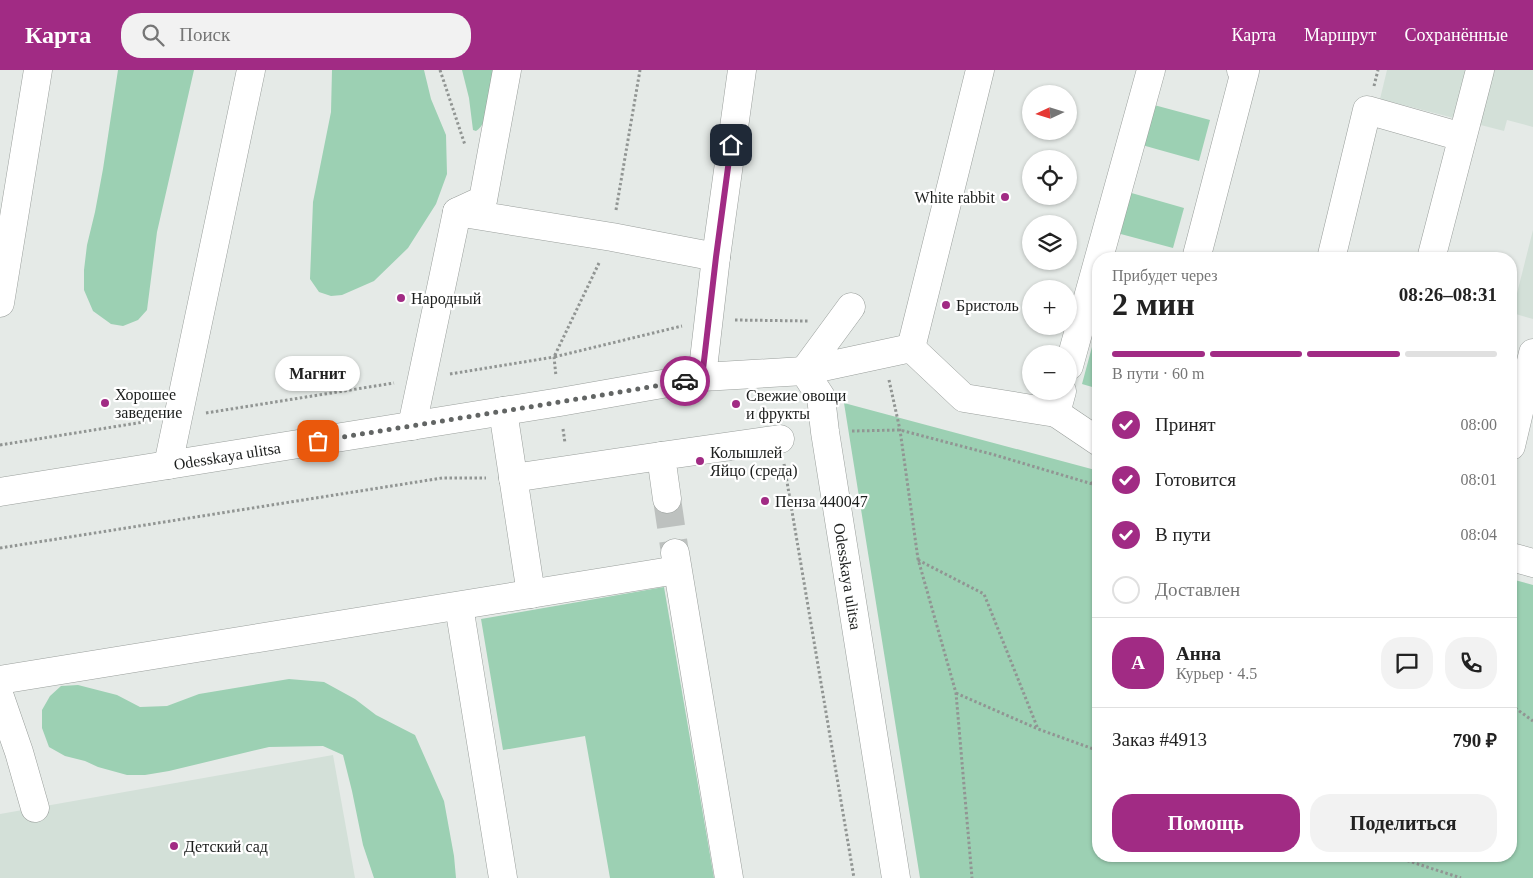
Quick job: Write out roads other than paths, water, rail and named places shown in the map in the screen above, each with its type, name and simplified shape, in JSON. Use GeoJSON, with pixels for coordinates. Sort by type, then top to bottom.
{"type":"FeatureCollection","features":[{"type":"Feature","properties":{"kind":"street"},"geometry":{"type":"LineString","coordinates":[[0,303],[38,70]]}},
{"type":"Feature","properties":{"kind":"street"},"geometry":{"type":"LineString","coordinates":[[168,465],[251,70]]}},
{"type":"Feature","properties":{"kind":"street"},"geometry":{"type":"LineString","coordinates":[[457,212],[483,200],[507,70]]}},
{"type":"Feature","properties":{"kind":"street"},"geometry":{"type":"LineString","coordinates":[[702,378],[716,257],[742,70]]}},
{"type":"Feature","properties":{"kind":"street"},"geometry":{"type":"LineString","coordinates":[[911,348],[980,70]]}},
{"type":"Feature","properties":{"kind":"street"},"geometry":{"type":"LineString","coordinates":[[1101,252],[1151,70]]}},
{"type":"Feature","properties":{"kind":"street"},"geometry":{"type":"LineString","coordinates":[[1198,252],[1244,71],[1241,70]]}},
{"type":"Feature","properties":{"kind":"street"},"geometry":{"type":"LineString","coordinates":[[1433,252],[1480,70]]}},
{"type":"Feature","properties":{"kind":"street"},"geometry":{"type":"LineString","coordinates":[[1333,252],[1367,110],[1462,137]]}},
{"type":"Feature","properties":{"kind":"street"},"geometry":{"type":"LineString","coordinates":[[457,212],[612,237],[716,257]]}},
{"type":"Feature","properties":{"kind":"street"},"geometry":{"type":"LineString","coordinates":[[412,426],[457,212]]}},
{"type":"Feature","properties":{"kind":"street"},"geometry":{"type":"LineString","coordinates":[[1075,345],[1092,283]]}},
{"type":"Feature","properties":{"kind":"street"},"geometry":{"type":"LineString","coordinates":[[804,371],[851,307]]}},
{"type":"Feature","properties":{"kind":"street"},"geometry":{"type":"LineString","coordinates":[[804,371],[911,348]]}},
{"type":"Feature","properties":{"kind":"street"},"geometry":{"type":"LineString","coordinates":[[911,348],[964,398],[1059,402],[1092,445]]}},
{"type":"Feature","properties":{"kind":"street"},"geometry":{"type":"LineString","coordinates":[[1517,421],[1533,353]]}},
{"type":"Feature","properties":{"kind":"street","name":"Odesskaya ulitsa"},"geometry":{"type":"LineString","coordinates":[[0,492],[702,378],[804,371],[821,397],[896,878]]}},
{"type":"Feature","properties":{"kind":"street"},"geometry":{"type":"LineString","coordinates":[[503,411],[531,594]]}},
{"type":"Feature","properties":{"kind":"street"},"geometry":{"type":"LineString","coordinates":[[514,478],[780,438]]}},
{"type":"Feature","properties":{"kind":"street"},"geometry":{"type":"LineString","coordinates":[[660,456],[666,499]]}},
{"type":"Feature","properties":{"kind":"street"},"geometry":{"type":"LineString","coordinates":[[1517,559],[1533,563]]}},
{"type":"Feature","properties":{"kind":"street"},"geometry":{"type":"LineString","coordinates":[[0,680],[531,594],[676,562],[730,878]]}},
{"type":"Feature","properties":{"kind":"street"},"geometry":{"type":"LineString","coordinates":[[459,606],[503,878]]}},
{"type":"Feature","properties":{"kind":"street"},"geometry":{"type":"LineString","coordinates":[[0,697],[19,752],[35,808]]}},
{"type":"Feature","properties":{"kind":"tunnel"},"geometry":{"type":"LineString","coordinates":[[667,499],[675,553]]}},
{"type":"Feature","properties":{"kind":"place","name":"White rabbit"},"geometry":{"type":"Point","coordinates":[1005,197]}},
{"type":"Feature","properties":{"kind":"place","name":"Народный"},"geometry":{"type":"Point","coordinates":[401,298]}},
{"type":"Feature","properties":{"kind":"place","name":"Бристоль"},"geometry":{"type":"Point","coordinates":[946,305]}},
{"type":"Feature","properties":{"kind":"place","name":"Хорошее заведение"},"geometry":{"type":"Point","coordinates":[105,403]}},
{"type":"Feature","properties":{"kind":"place","name":"Свежие овощи и фрукты"},"geometry":{"type":"Point","coordinates":[736,404]}},
{"type":"Feature","properties":{"kind":"place","name":"Магнит"},"geometry":{"type":"Point","coordinates":[318,441]}},
{"type":"Feature","properties":{"kind":"place","name":"Колышлей Яйцо (среда)"},"geometry":{"type":"Point","coordinates":[700,461]}},
{"type":"Feature","properties":{"kind":"place","name":"Пенза 440047"},"geometry":{"type":"Point","coordinates":[765,501]}},
{"type":"Feature","properties":{"kind":"place","name":"Детский сад"},"geometry":{"type":"Point","coordinates":[174,846]}}]}
